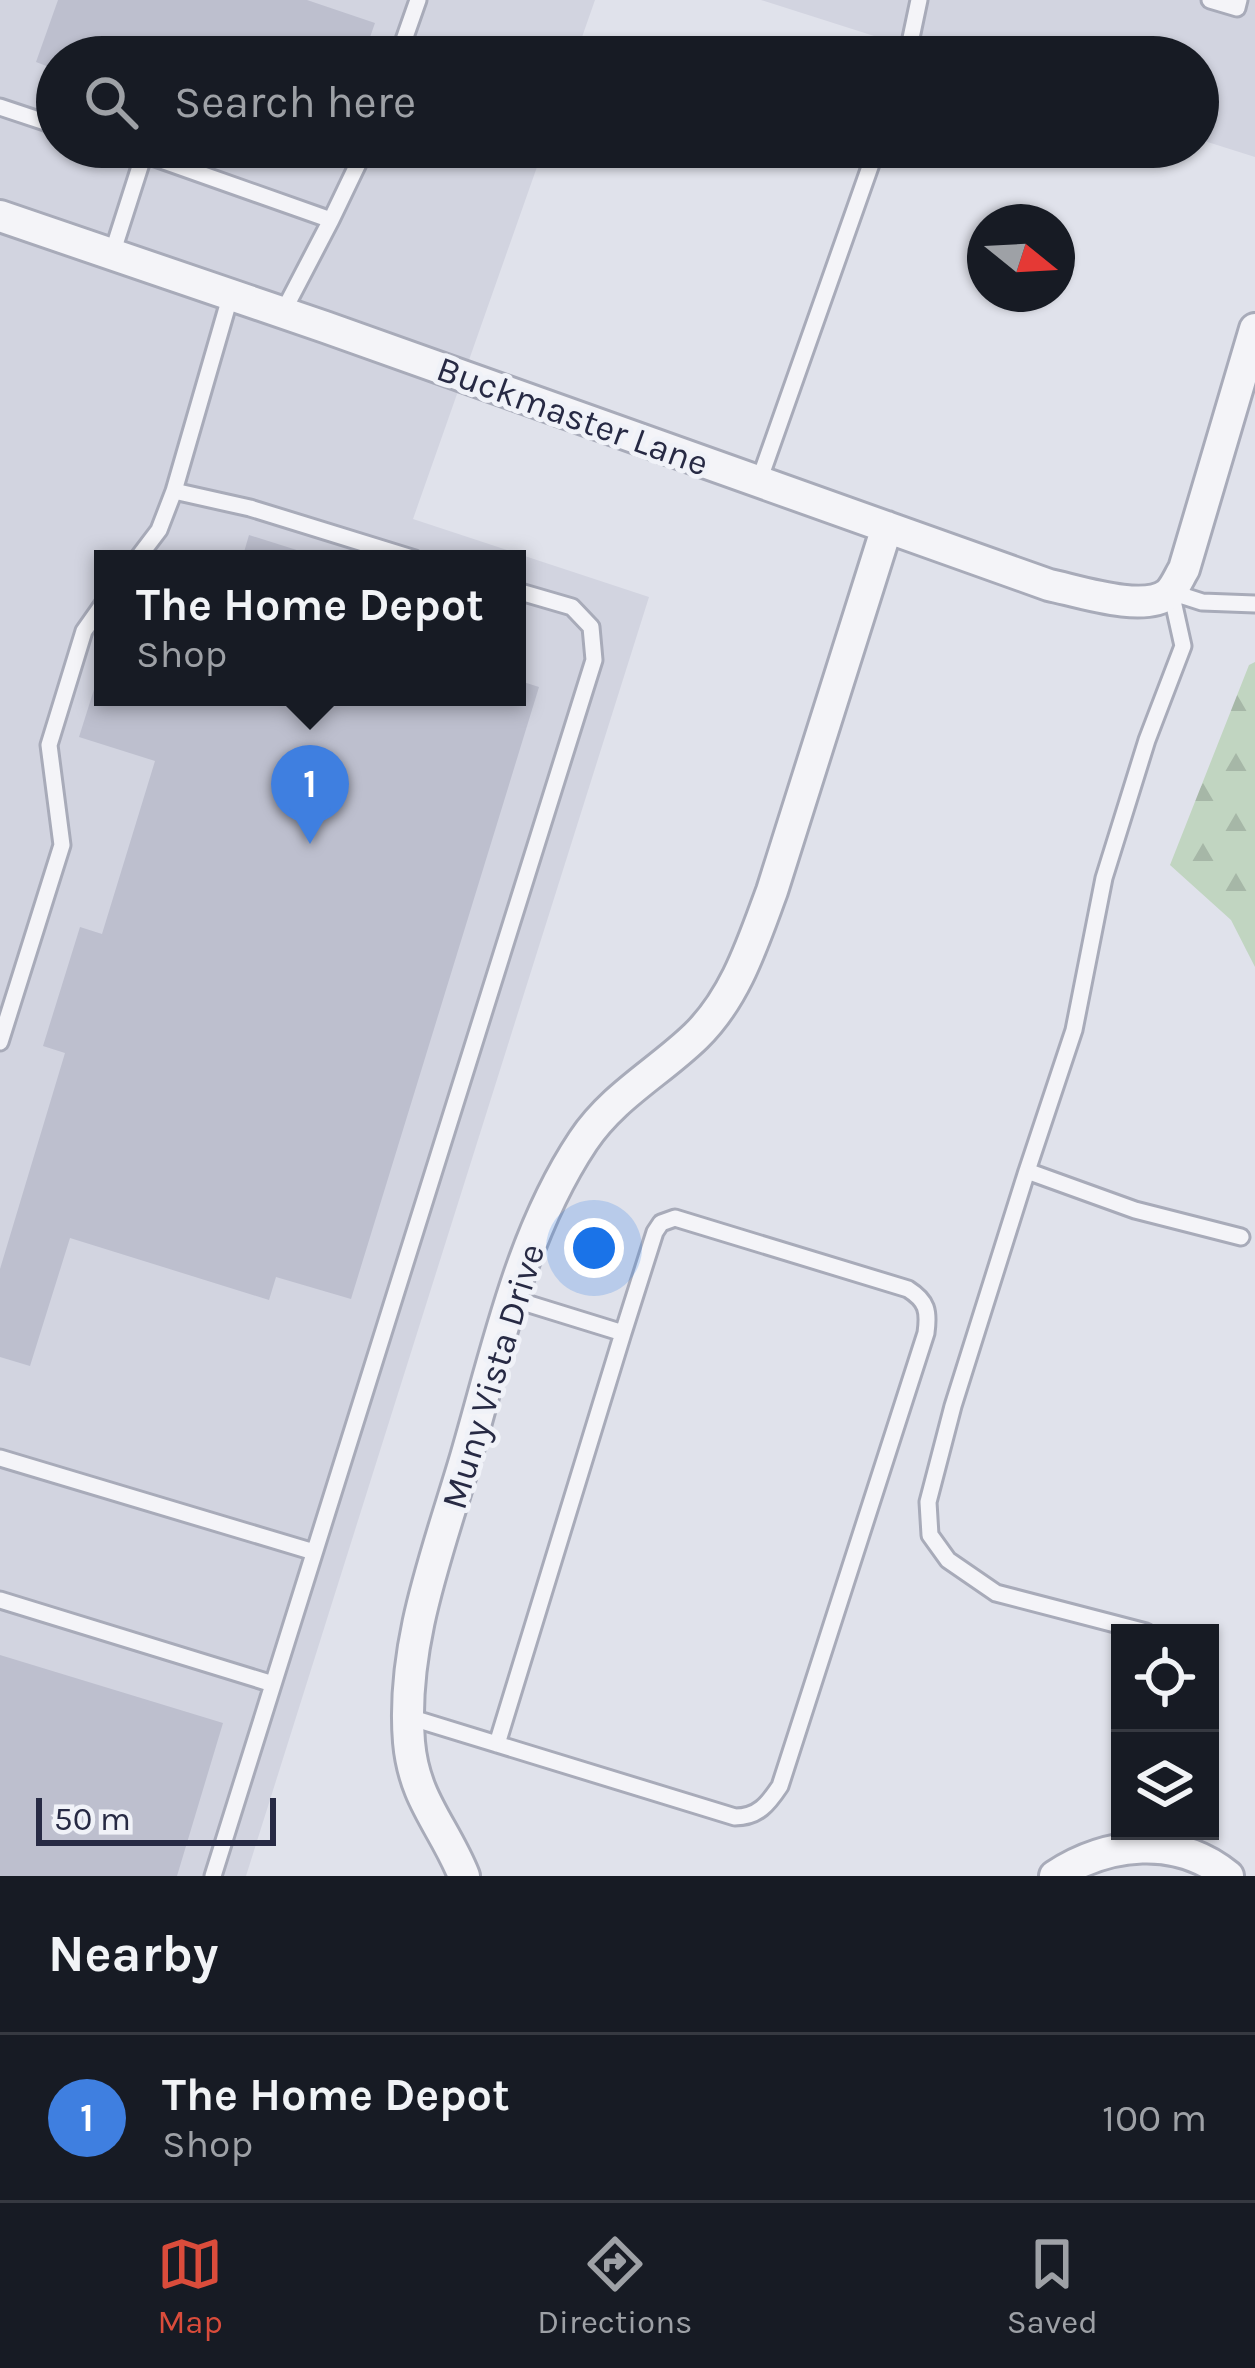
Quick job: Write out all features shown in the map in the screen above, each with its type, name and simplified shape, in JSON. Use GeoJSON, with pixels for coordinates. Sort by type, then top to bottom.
{"type":"FeatureCollection","features":[{"type":"Feature","properties":{"kind":"street","name":"Buckmaster Lane"},"geometry":{"type":"LineString","coordinates":[[0,216],[1049,585],[1124,600],[1160,597]]}},
{"type":"Feature","properties":{"kind":"street"},"geometry":{"type":"LineString","coordinates":[[1160,597],[1184,569],[1255,329]]}},
{"type":"Feature","properties":{"kind":"street","name":"Muny Vista Drive"},"geometry":{"type":"LineString","coordinates":[[464,1876],[415,1778],[409,1742],[409,1685],[418,1625],[513,1299],[556,1186],[585,1138],[618,1099],[698,1034],[724,1003],[750,951],[887,527]]}},
{"type":"Feature","properties":{"kind":"street"},"geometry":{"type":"LineString","coordinates":[[1055,1876],[1105,1852],[1139,1847],[1200,1857],[1228,1876]]}},
{"type":"Feature","properties":{"kind":"lane"},"geometry":{"type":"LineString","coordinates":[[405,36],[418,0]]}},
{"type":"Feature","properties":{"kind":"lane"},"geometry":{"type":"LineString","coordinates":[[912,36],[920,0]]}},
{"type":"Feature","properties":{"kind":"lane"},"geometry":{"type":"LineString","coordinates":[[1210,0],[1237,8],[1239,0]]}},
{"type":"Feature","properties":{"kind":"lane"},"geometry":{"type":"LineString","coordinates":[[0,107],[36,118]]}},
{"type":"Feature","properties":{"kind":"lane"},"geometry":{"type":"LineString","coordinates":[[112,254],[140,168]]}},
{"type":"Feature","properties":{"kind":"lane"},"geometry":{"type":"LineString","coordinates":[[184,168],[331,220]]}},
{"type":"Feature","properties":{"kind":"lane"},"geometry":{"type":"LineString","coordinates":[[283,312],[356,168]]}},
{"type":"Feature","properties":{"kind":"lane"},"geometry":{"type":"LineString","coordinates":[[759,482],[871,168]]}},
{"type":"Feature","properties":{"kind":"lane"},"geometry":{"type":"LineString","coordinates":[[143,550],[159,530],[174,490],[231,294]]}},
{"type":"Feature","properties":{"kind":"lane"},"geometry":{"type":"LineString","coordinates":[[174,490],[386,550]]}},
{"type":"Feature","properties":{"kind":"lane"},"geometry":{"type":"LineString","coordinates":[[213,1876],[594,660],[591,627],[572,608],[526,594]]}},
{"type":"Feature","properties":{"kind":"lane"},"geometry":{"type":"LineString","coordinates":[[1160,597],[1255,604]]}},
{"type":"Feature","properties":{"kind":"lane"},"geometry":{"type":"LineString","coordinates":[[1115,1624],[997,1593],[948,1560],[930,1535],[928,1502],[948,1425],[1074,1030],[1104,878],[1147,740],[1183,646],[1160,597]]}},
{"type":"Feature","properties":{"kind":"lane"},"geometry":{"type":"LineString","coordinates":[[0,1042],[62,844],[50,745],[84,631],[94,617]]}},
{"type":"Feature","properties":{"kind":"lane"},"geometry":{"type":"LineString","coordinates":[[1027,1171],[1135,1210],[1241,1238]]}},
{"type":"Feature","properties":{"kind":"lane"},"geometry":{"type":"LineString","coordinates":[[409,1717],[497,1744],[735,1817],[762,1810],[780,1786],[919,1356],[928,1317],[926,1304],[908,1289],[676,1218],[661,1223],[622,1333],[497,1744]]}},
{"type":"Feature","properties":{"kind":"lane"},"geometry":{"type":"LineString","coordinates":[[513,1299],[622,1333]]}},
{"type":"Feature","properties":{"kind":"lane"},"geometry":{"type":"LineString","coordinates":[[0,1458],[314,1552]]}},
{"type":"Feature","properties":{"kind":"lane"},"geometry":{"type":"LineString","coordinates":[[0,1600],[273,1684]]}},
{"type":"Feature","properties":{"kind":"shaded area"},"geometry":{"type":"Polygon","coordinates":[[[0,0],[595,0],[582,36],[36,36],[36,168],[537,168],[413,519],[507,550],[94,550],[94,706],[526,706],[526,556],[649,597],[246,1876],[0,1876],[0,0]]]}},
{"type":"Feature","properties":{"kind":"shaded area"},"geometry":{"type":"Polygon","coordinates":[[[761,0],[1255,0],[1255,157],[1219,146],[1219,36],[874,36],[761,0]]]}},
{"type":"Feature","properties":{"kind":"green space"},"geometry":{"type":"Polygon","coordinates":[[[1255,662],[1255,967],[1231,920],[1170,865],[1249,665],[1255,662]]]}},
{"type":"Feature","properties":{"kind":"building"},"geometry":{"type":"Polygon","coordinates":[[[58,0],[307,0],[375,23],[370,36],[45,36],[58,0]]]}},
{"type":"Feature","properties":{"kind":"building"},"geometry":{"type":"Polygon","coordinates":[[[249,535],[297,550],[245,550],[249,535]]]}},
{"type":"Feature","properties":{"kind":"building"},"geometry":{"type":"Polygon","coordinates":[[[526,683],[539,687],[351,1299],[276,1277],[269,1300],[70,1238],[30,1366],[0,1357],[0,1269],[65,1053],[43,1046],[80,927],[102,934],[155,761],[79,737],[94,689],[94,706],[526,706],[526,683]]]}},
{"type":"Feature","properties":{"kind":"building"},"geometry":{"type":"Polygon","coordinates":[[[0,1655],[223,1723],[177,1876],[0,1876],[0,1655]]]}},
{"type":"Feature","properties":{"kind":"place","name":"The Home Depot"},"geometry":{"type":"Point","coordinates":[310,844]}}]}
